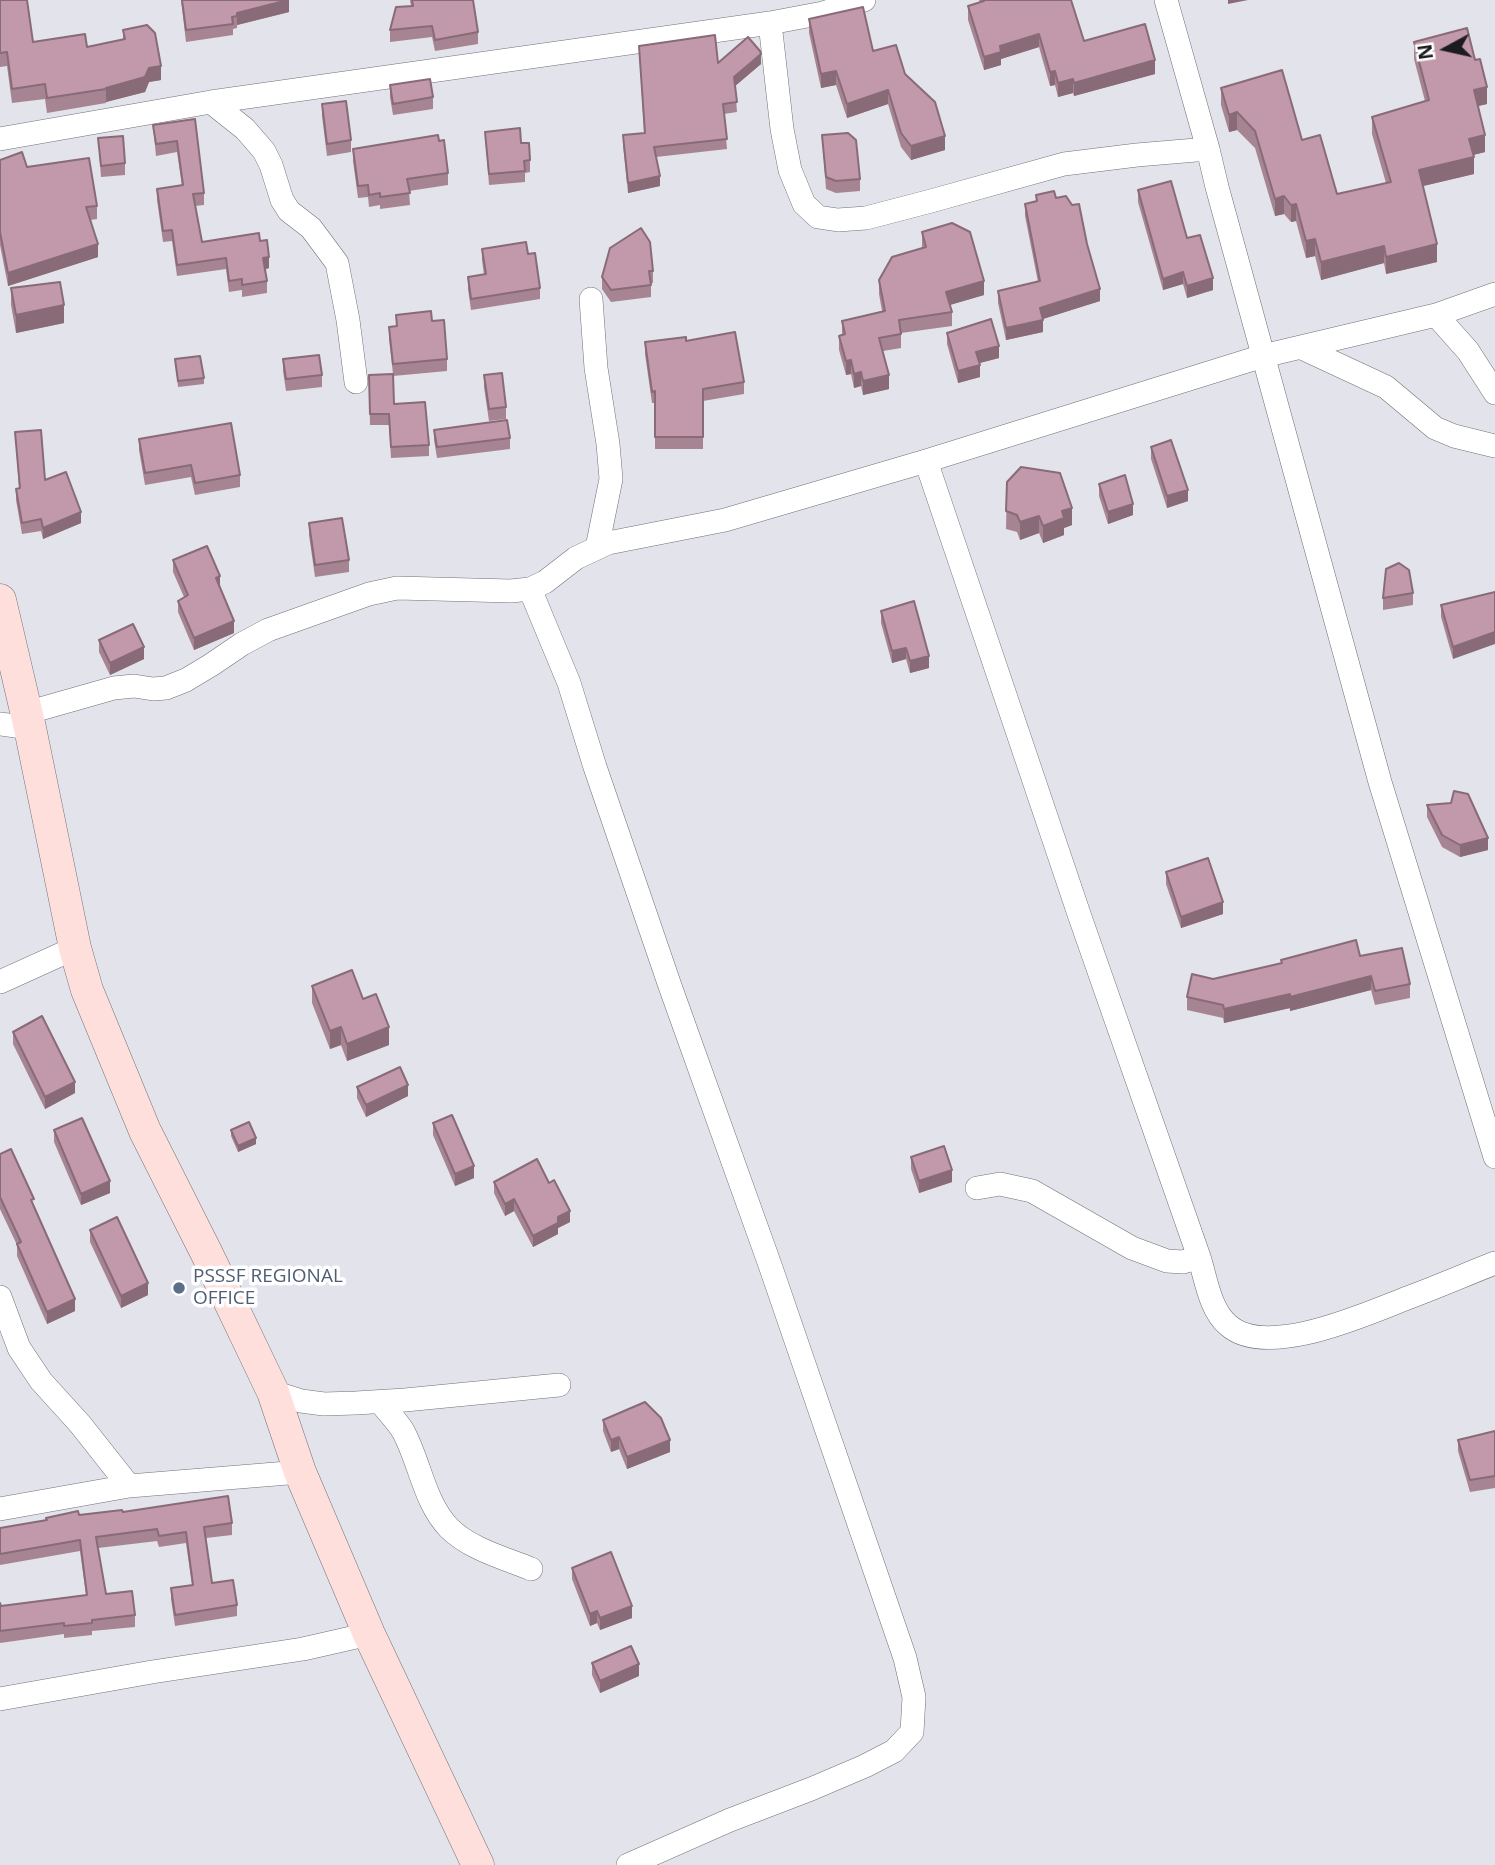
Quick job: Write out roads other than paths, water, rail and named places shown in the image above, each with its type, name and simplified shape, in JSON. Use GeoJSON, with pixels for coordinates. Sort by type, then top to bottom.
{"type":"FeatureCollection","features":[{"type":"Feature","properties":{"kind":"street"},"geometry":{"type":"LineString","coordinates":[[0,139],[211,102],[769,23],[823,13],[864,0]]}},
{"type":"Feature","properties":{"kind":"street"},"geometry":{"type":"LineString","coordinates":[[1166,0],[1380,782],[1495,1157]]}},
{"type":"Feature","properties":{"kind":"street"},"geometry":{"type":"LineString","coordinates":[[769,23],[782,129],[790,170],[804,204],[818,217],[838,220],[866,218],[1064,164],[1208,149]]}},
{"type":"Feature","properties":{"kind":"street"},"geometry":{"type":"LineString","coordinates":[[211,102],[244,129],[264,151],[282,200],[289,211],[311,228],[337,263],[356,382]]}},
{"type":"Feature","properties":{"kind":"street"},"geometry":{"type":"LineString","coordinates":[[19,721],[114,688],[166,688],[186,680],[268,630],[369,594],[397,588],[511,591],[530,589],[545,582],[576,558],[608,542],[725,520],[926,461],[1263,355],[1436,315],[1495,294]]}},
{"type":"Feature","properties":{"kind":"street"},"geometry":{"type":"LineString","coordinates":[[591,299],[596,369],[611,479],[597,548]]}},
{"type":"Feature","properties":{"kind":"street"},"geometry":{"type":"LineString","coordinates":[[1436,315],[1468,351],[1495,393]]}},
{"type":"Feature","properties":{"kind":"street"},"geometry":{"type":"LineString","coordinates":[[1300,347],[1385,387],[1435,428],[1454,436],[1495,446]]}},
{"type":"Feature","properties":{"kind":"street"},"geometry":{"type":"LineString","coordinates":[[926,461],[1214,1307],[1221,1318],[1244,1335],[1259,1338],[1322,1330],[1495,1263]]}},
{"type":"Feature","properties":{"kind":"street"},"geometry":{"type":"LineString","coordinates":[[530,589],[569,683],[652,933],[905,1658],[914,1697],[912,1732],[894,1751],[811,1790],[730,1820],[628,1865]]}},
{"type":"Feature","properties":{"kind":"street"},"geometry":{"type":"LineString","coordinates":[[0,600],[19,721],[86,990],[145,1131],[273,1392],[300,1472],[369,1634],[478,1865]]}},
{"type":"Feature","properties":{"kind":"street"},"geometry":{"type":"LineString","coordinates":[[0,982],[75,948]]}},
{"type":"Feature","properties":{"kind":"street"},"geometry":{"type":"LineString","coordinates":[[977,1188],[1000,1184],[1031,1191],[1132,1248],[1167,1261],[1183,1262],[1199,1257]]}},
{"type":"Feature","properties":{"kind":"street"},"geometry":{"type":"LineString","coordinates":[[0,1297],[19,1348],[41,1381],[80,1424],[129,1486]]}},
{"type":"Feature","properties":{"kind":"street"},"geometry":{"type":"LineString","coordinates":[[273,1392],[301,1401],[324,1404],[380,1402],[559,1385]]}},
{"type":"Feature","properties":{"kind":"street"},"geometry":{"type":"LineString","coordinates":[[380,1402],[402,1429],[440,1518],[462,1538],[531,1569]]}},
{"type":"Feature","properties":{"kind":"street"},"geometry":{"type":"LineString","coordinates":[[0,1509],[129,1486],[300,1472]]}},
{"type":"Feature","properties":{"kind":"street"},"geometry":{"type":"LineString","coordinates":[[0,1699],[303,1649],[369,1634]]}},
{"type":"Feature","properties":{"kind":"place","name":"PSSSF REGIONAL OFFICE"},"geometry":{"type":"Point","coordinates":[179,1288]}}]}
